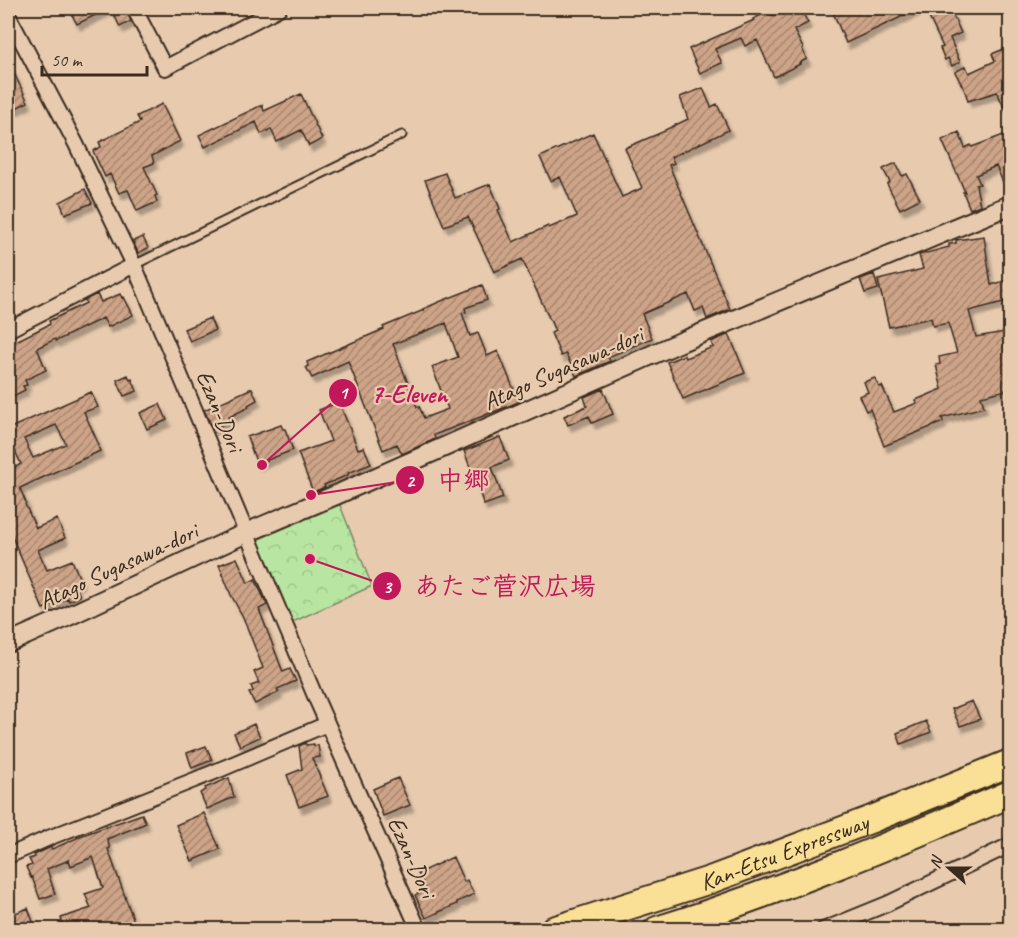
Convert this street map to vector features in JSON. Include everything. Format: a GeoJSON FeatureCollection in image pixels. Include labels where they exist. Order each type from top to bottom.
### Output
{"type":"FeatureCollection","features":[{"type":"Feature","properties":{"kind":"highway","name":"Kan-Etsu Expressway"},"geometry":{"type":"LineString","coordinates":[[553,930],[711,880],[1011,763]]}},
{"type":"Feature","properties":{"kind":"highway","name":"Kan-Etsu Expressway"},"geometry":{"type":"LineString","coordinates":[[657,930],[722,909],[886,847],[1011,794]]}},
{"type":"Feature","properties":{"kind":"street"},"geometry":{"type":"LineString","coordinates":[[134,8],[165,68],[279,8]]}},
{"type":"Feature","properties":{"kind":"street","name":"Ezan-Dori"},"geometry":{"type":"LineString","coordinates":[[8,15],[76,144],[134,265],[327,724],[419,930]]}},
{"type":"Feature","properties":{"kind":"street","name":"Atago Sugasawa-dori"},"geometry":{"type":"LineString","coordinates":[[8,643],[246,532],[336,495],[683,341],[1011,205]]}},
{"type":"Feature","properties":{"kind":"street"},"geometry":{"type":"LineString","coordinates":[[8,330],[134,265]]}},
{"type":"Feature","properties":{"kind":"street"},"geometry":{"type":"LineString","coordinates":[[8,856],[327,724]]}},
{"type":"Feature","properties":{"kind":"street"},"geometry":{"type":"LineString","coordinates":[[823,930],[886,904],[1011,844]]}},
{"type":"Feature","properties":{"kind":"lane"},"geometry":{"type":"LineString","coordinates":[[134,265],[402,135]]}},
{"type":"Feature","properties":{"kind":"green space"},"geometry":{"type":"Polygon","coordinates":[[[336,495],[372,586],[286,625],[246,533],[336,495]]]}},
{"type":"Feature","properties":{"kind":"building"},"geometry":{"type":"Polygon","coordinates":[[[81,8],[110,8],[77,24],[71,13],[81,8]]]}},
{"type":"Feature","properties":{"kind":"building"},"geometry":{"type":"Polygon","coordinates":[[[111,8],[125,8],[131,21],[120,27],[111,8]]]}},
{"type":"Feature","properties":{"kind":"building"},"geometry":{"type":"Polygon","coordinates":[[[788,8],[800,8],[808,23],[794,30],[807,59],[774,77],[757,40],[745,46],[741,38],[715,49],[722,63],[700,73],[689,49],[769,11],[772,16],[788,8]]]}},
{"type":"Feature","properties":{"kind":"building"},"geometry":{"type":"Polygon","coordinates":[[[831,8],[920,8],[846,43],[831,8]]]}},
{"type":"Feature","properties":{"kind":"building"},"geometry":{"type":"Polygon","coordinates":[[[938,8],[946,8],[950,14],[952,13],[961,33],[950,38],[960,62],[952,66],[948,58],[945,60],[940,48],[943,47],[927,13],[938,8]]]}},
{"type":"Feature","properties":{"kind":"building"},"geometry":{"type":"Polygon","coordinates":[[[1011,46],[1011,122],[997,92],[968,101],[955,72],[966,66],[969,73],[995,61],[992,54],[1011,46]]]}},
{"type":"Feature","properties":{"kind":"building"},"geometry":{"type":"Polygon","coordinates":[[[8,61],[28,102],[8,112],[8,61]]]}},
{"type":"Feature","properties":{"kind":"building"},"geometry":{"type":"Polygon","coordinates":[[[703,88],[711,107],[717,104],[729,130],[671,157],[674,163],[669,165],[730,309],[707,319],[703,308],[695,311],[688,294],[642,314],[652,338],[608,357],[610,361],[576,376],[566,354],[561,356],[551,333],[555,331],[522,259],[494,272],[468,217],[444,226],[425,180],[445,173],[455,198],[490,184],[500,209],[498,210],[513,242],[577,216],[560,177],[551,181],[540,157],[593,133],[622,197],[642,188],[625,148],[688,119],[680,97],[703,88]]]}},
{"type":"Feature","properties":{"kind":"building"},"geometry":{"type":"Polygon","coordinates":[[[301,94],[322,139],[309,146],[301,130],[277,142],[271,129],[261,134],[256,122],[205,147],[199,135],[262,105],[264,111],[301,94]]]}},
{"type":"Feature","properties":{"kind":"building"},"geometry":{"type":"Polygon","coordinates":[[[162,104],[180,141],[152,156],[154,163],[144,167],[157,195],[155,196],[157,202],[137,211],[128,190],[119,193],[110,174],[105,177],[93,151],[101,147],[99,142],[140,122],[137,116],[162,104]]]}},
{"type":"Feature","properties":{"kind":"building"},"geometry":{"type":"Polygon","coordinates":[[[959,132],[965,148],[1011,132],[1011,194],[1008,194],[996,166],[976,175],[980,184],[976,185],[980,205],[970,209],[942,140],[959,132]]]}},
{"type":"Feature","properties":{"kind":"building"},"geometry":{"type":"Polygon","coordinates":[[[896,163],[902,176],[907,174],[920,199],[900,209],[887,184],[890,182],[883,169],[896,163]]]}},
{"type":"Feature","properties":{"kind":"building"},"geometry":{"type":"Polygon","coordinates":[[[85,189],[92,203],[65,214],[60,202],[85,189]]]}},
{"type":"Feature","properties":{"kind":"building"},"geometry":{"type":"Polygon","coordinates":[[[984,236],[991,285],[1011,279],[1011,300],[969,311],[976,337],[1011,331],[1011,389],[981,396],[984,407],[942,418],[943,422],[884,446],[870,409],[866,411],[859,396],[868,392],[864,382],[875,378],[879,387],[882,386],[894,412],[917,403],[916,400],[942,389],[936,365],[940,364],[939,357],[957,353],[948,323],[933,326],[931,318],[889,327],[878,280],[923,269],[919,255],[949,247],[949,244],[956,243],[956,240],[984,236]]]}},
{"type":"Feature","properties":{"kind":"building"},"geometry":{"type":"Polygon","coordinates":[[[143,237],[148,248],[138,253],[133,241],[143,237]]]}},
{"type":"Feature","properties":{"kind":"building"},"geometry":{"type":"Polygon","coordinates":[[[874,274],[878,289],[865,293],[860,279],[874,274]]]}},
{"type":"Feature","properties":{"kind":"building"},"geometry":{"type":"Polygon","coordinates":[[[482,285],[487,300],[465,308],[466,312],[462,313],[470,336],[478,333],[487,356],[498,351],[519,402],[434,435],[435,439],[402,454],[397,444],[383,450],[348,361],[312,378],[306,367],[307,362],[384,329],[383,327],[482,285]],[[446,323],[393,344],[417,407],[419,406],[424,418],[448,409],[432,367],[458,357],[446,323]]]}},
{"type":"Feature","properties":{"kind":"building"},"geometry":{"type":"Polygon","coordinates":[[[97,294],[101,302],[120,294],[122,298],[124,297],[133,315],[108,327],[103,318],[37,348],[46,370],[25,380],[27,385],[23,386],[25,390],[11,397],[8,389],[8,345],[50,324],[49,321],[86,303],[85,300],[97,294]]]}},
{"type":"Feature","properties":{"kind":"building"},"geometry":{"type":"Polygon","coordinates":[[[210,318],[215,330],[190,341],[184,329],[210,318]]]}},
{"type":"Feature","properties":{"kind":"building"},"geometry":{"type":"Polygon","coordinates":[[[729,334],[745,373],[683,399],[667,362],[713,347],[711,342],[729,334]]]}},
{"type":"Feature","properties":{"kind":"building"},"geometry":{"type":"Polygon","coordinates":[[[128,375],[137,391],[124,396],[117,380],[128,375]]]}},
{"type":"Feature","properties":{"kind":"building"},"geometry":{"type":"Polygon","coordinates":[[[252,388],[257,400],[248,405],[249,407],[229,417],[227,422],[213,429],[204,410],[252,388]]]}},
{"type":"Feature","properties":{"kind":"building"},"geometry":{"type":"Polygon","coordinates":[[[603,389],[613,414],[592,423],[589,416],[568,425],[564,416],[587,406],[584,397],[603,389]]]}},
{"type":"Feature","properties":{"kind":"building"},"geometry":{"type":"Polygon","coordinates":[[[91,392],[98,407],[84,412],[100,451],[20,488],[36,528],[57,519],[65,538],[38,550],[47,570],[72,560],[81,582],[75,584],[80,596],[69,601],[68,598],[43,609],[10,532],[8,533],[8,471],[21,464],[8,435],[8,429],[91,392]],[[56,425],[24,439],[33,458],[66,444],[56,425]]]}},
{"type":"Feature","properties":{"kind":"building"},"geometry":{"type":"Polygon","coordinates":[[[339,402],[358,449],[364,447],[371,464],[348,473],[313,492],[298,453],[331,441],[319,410],[339,402]]]}},
{"type":"Feature","properties":{"kind":"building"},"geometry":{"type":"Polygon","coordinates":[[[160,404],[167,420],[147,429],[140,413],[160,404]]]}},
{"type":"Feature","properties":{"kind":"building"},"geometry":{"type":"Polygon","coordinates":[[[281,425],[285,429],[293,450],[257,464],[247,437],[281,425]]]}},
{"type":"Feature","properties":{"kind":"building"},"geometry":{"type":"Polygon","coordinates":[[[500,437],[509,460],[492,467],[503,498],[484,505],[464,451],[500,437]]]}},
{"type":"Feature","properties":{"kind":"building"},"geometry":{"type":"Polygon","coordinates":[[[237,558],[248,583],[255,579],[267,605],[259,609],[283,672],[290,669],[296,681],[277,689],[279,692],[255,704],[249,693],[253,691],[251,686],[259,683],[254,672],[263,668],[219,565],[237,558]]]}},
{"type":"Feature","properties":{"kind":"building"},"geometry":{"type":"Polygon","coordinates":[[[972,701],[980,719],[960,726],[952,709],[972,701]]]}},
{"type":"Feature","properties":{"kind":"building"},"geometry":{"type":"Polygon","coordinates":[[[926,721],[931,732],[901,744],[897,733],[926,721]]]}},
{"type":"Feature","properties":{"kind":"building"},"geometry":{"type":"Polygon","coordinates":[[[254,724],[260,737],[240,746],[234,733],[254,724]]]}},
{"type":"Feature","properties":{"kind":"building"},"geometry":{"type":"Polygon","coordinates":[[[305,743],[306,745],[318,745],[320,757],[312,758],[328,796],[299,807],[287,775],[302,769],[299,746],[305,743]]]}},
{"type":"Feature","properties":{"kind":"building"},"geometry":{"type":"Polygon","coordinates":[[[206,746],[212,760],[192,768],[187,753],[206,746]]]}},
{"type":"Feature","properties":{"kind":"building"},"geometry":{"type":"Polygon","coordinates":[[[229,778],[234,797],[207,809],[200,793],[206,790],[205,788],[229,778]]]}},
{"type":"Feature","properties":{"kind":"building"},"geometry":{"type":"Polygon","coordinates":[[[398,778],[410,805],[383,816],[373,789],[398,778]]]}},
{"type":"Feature","properties":{"kind":"building"},"geometry":{"type":"Polygon","coordinates":[[[204,813],[220,849],[192,861],[176,825],[204,813]]]}},
{"type":"Feature","properties":{"kind":"building"},"geometry":{"type":"Polygon","coordinates":[[[142,814],[146,823],[107,839],[110,848],[108,849],[137,930],[64,930],[61,918],[91,908],[85,894],[103,888],[93,857],[71,866],[69,860],[47,869],[55,894],[40,899],[26,867],[32,865],[29,859],[51,847],[52,849],[77,837],[142,814]]]}},
{"type":"Feature","properties":{"kind":"building"},"geometry":{"type":"Polygon","coordinates":[[[453,857],[464,882],[467,880],[474,894],[426,918],[415,895],[426,890],[418,873],[453,857]]]}},
{"type":"Feature","properties":{"kind":"building"},"geometry":{"type":"Polygon","coordinates":[[[28,908],[36,930],[13,930],[8,916],[28,908]]]}},
{"type":"Feature","properties":{"kind":"place","name":"7-Eleven"},"geometry":{"type":"Point","coordinates":[262,465]}},
{"type":"Feature","properties":{"kind":"place","name":"中郷"},"geometry":{"type":"Point","coordinates":[311,495]}},
{"type":"Feature","properties":{"kind":"place","name":"あたご菅沢広場"},"geometry":{"type":"Point","coordinates":[310,559]}}]}
